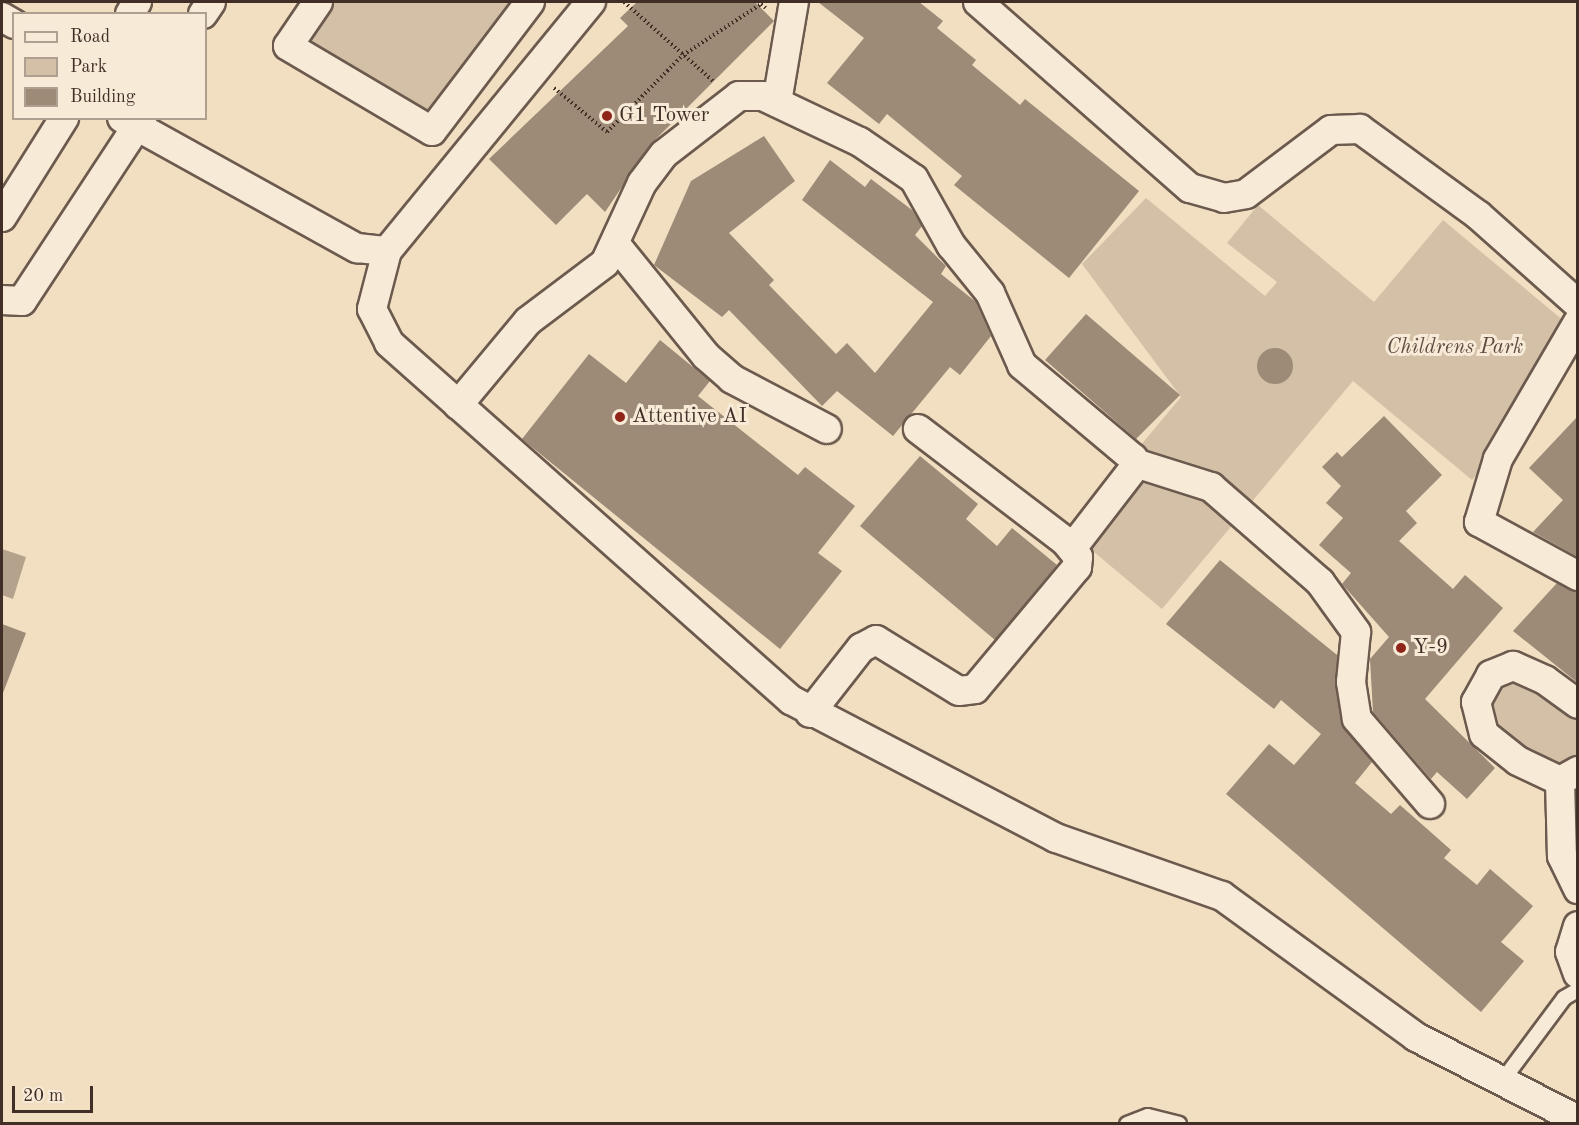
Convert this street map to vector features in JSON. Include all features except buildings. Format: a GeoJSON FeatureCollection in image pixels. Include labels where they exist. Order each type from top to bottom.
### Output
{"type":"FeatureCollection","features":[{"type":"Feature","properties":{"kind":"street"},"geometry":{"type":"LineString","coordinates":[[318,2],[288,46],[432,131],[530,2]]}},
{"type":"Feature","properties":{"kind":"street"},"geometry":{"type":"LineString","coordinates":[[591,2],[387,251],[375,281],[372,309],[378,326],[459,405],[738,656],[810,713],[1056,838],[1222,896],[1379,1013],[1500,1084],[1578,1120]]}},
{"type":"Feature","properties":{"kind":"street"},"geometry":{"type":"LineString","coordinates":[[978,2],[1190,188],[1224,198],[1246,194],[1325,133],[1343,126],[1360,129],[1478,215],[1578,304]]}},
{"type":"Feature","properties":{"kind":"street"},"geometry":{"type":"LineString","coordinates":[[777,102],[792,15]]}},
{"type":"Feature","properties":{"kind":"street"},"geometry":{"type":"LineString","coordinates":[[459,405],[528,321],[588,278],[617,246],[650,170],[684,134],[734,100],[750,94],[777,102],[860,142],[914,179],[951,245],[990,293],[1022,365],[1135,463],[1211,487],[1320,582],[1356,632],[1351,682],[1357,719],[1430,804]]}},
{"type":"Feature","properties":{"kind":"street"},"geometry":{"type":"LineString","coordinates":[[2,217],[63,120]]}},
{"type":"Feature","properties":{"kind":"street"},"geometry":{"type":"LineString","coordinates":[[2,300],[22,301],[134,121],[357,248],[387,251]]}},
{"type":"Feature","properties":{"kind":"street"},"geometry":{"type":"LineString","coordinates":[[617,246],[706,356],[732,379],[828,429]]}},
{"type":"Feature","properties":{"kind":"street"},"geometry":{"type":"LineString","coordinates":[[1578,322],[1498,459],[1479,522],[1578,576]]}},
{"type":"Feature","properties":{"kind":"street"},"geometry":{"type":"LineString","coordinates":[[810,713],[861,648],[876,640],[959,691],[975,689],[1072,573],[1078,557],[1073,547],[918,429]]}},
{"type":"Feature","properties":{"kind":"street"},"geometry":{"type":"LineString","coordinates":[[1073,547],[1135,463]]}},
{"type":"Feature","properties":{"kind":"street"},"geometry":{"type":"LineString","coordinates":[[1578,704],[1545,680],[1513,666],[1491,675],[1476,702],[1484,734],[1518,762],[1569,776],[1562,856],[1578,889]]}},
{"type":"Feature","properties":{"kind":"street"},"geometry":{"type":"LineString","coordinates":[[1578,926],[1570,952],[1578,974]]}},
{"type":"Feature","properties":{"kind":"lane"},"geometry":{"type":"LineString","coordinates":[[1500,1084],[1564,998],[1578,990]]}},
{"type":"Feature","properties":{"kind":"lane"},"geometry":{"type":"LineString","coordinates":[[1127,1124],[1148,1116],[1179,1124]]}},
{"type":"Feature","properties":{"kind":"path"},"geometry":{"type":"LineString","coordinates":[[624,2],[734,100]]}},
{"type":"Feature","properties":{"kind":"path"},"geometry":{"type":"LineString","coordinates":[[545,80],[607,132],[683,55],[761,3],[792,15]]}},
{"type":"Feature","properties":{"kind":"green space"},"geometry":{"type":"Polygon","coordinates":[[[299,2],[544,2],[438,137],[275,37],[299,2]]]}},
{"type":"Feature","properties":{"kind":"green space","name":"Childrens Park"},"geometry":{"type":"Polygon","coordinates":[[[1146,198],[1265,296],[1277,282],[1227,243],[1258,205],[1374,302],[1443,220],[1577,332],[1577,354],[1472,480],[1353,381],[1162,609],[1069,531],[1181,397],[1082,264],[1146,198]]]}},
{"type":"Feature","properties":{"kind":"green space"},"geometry":{"type":"Polygon","coordinates":[[[1506,678],[1548,687],[1577,716],[1577,756],[1558,774],[1492,731],[1488,689],[1506,678]]]}},
{"type":"Feature","properties":{"kind":"shaded area"},"geometry":{"type":"Polygon","coordinates":[[[2,549],[26,557],[13,599],[2,595],[2,549]]]}},
{"type":"Feature","properties":{"kind":"place","name":"G1 Tower"},"geometry":{"type":"Point","coordinates":[607,116]}},
{"type":"Feature","properties":{"kind":"place","name":"Attentive AI"},"geometry":{"type":"Point","coordinates":[620,417]}},
{"type":"Feature","properties":{"kind":"place","name":"Y-9"},"geometry":{"type":"Point","coordinates":[1401,648]}}]}
